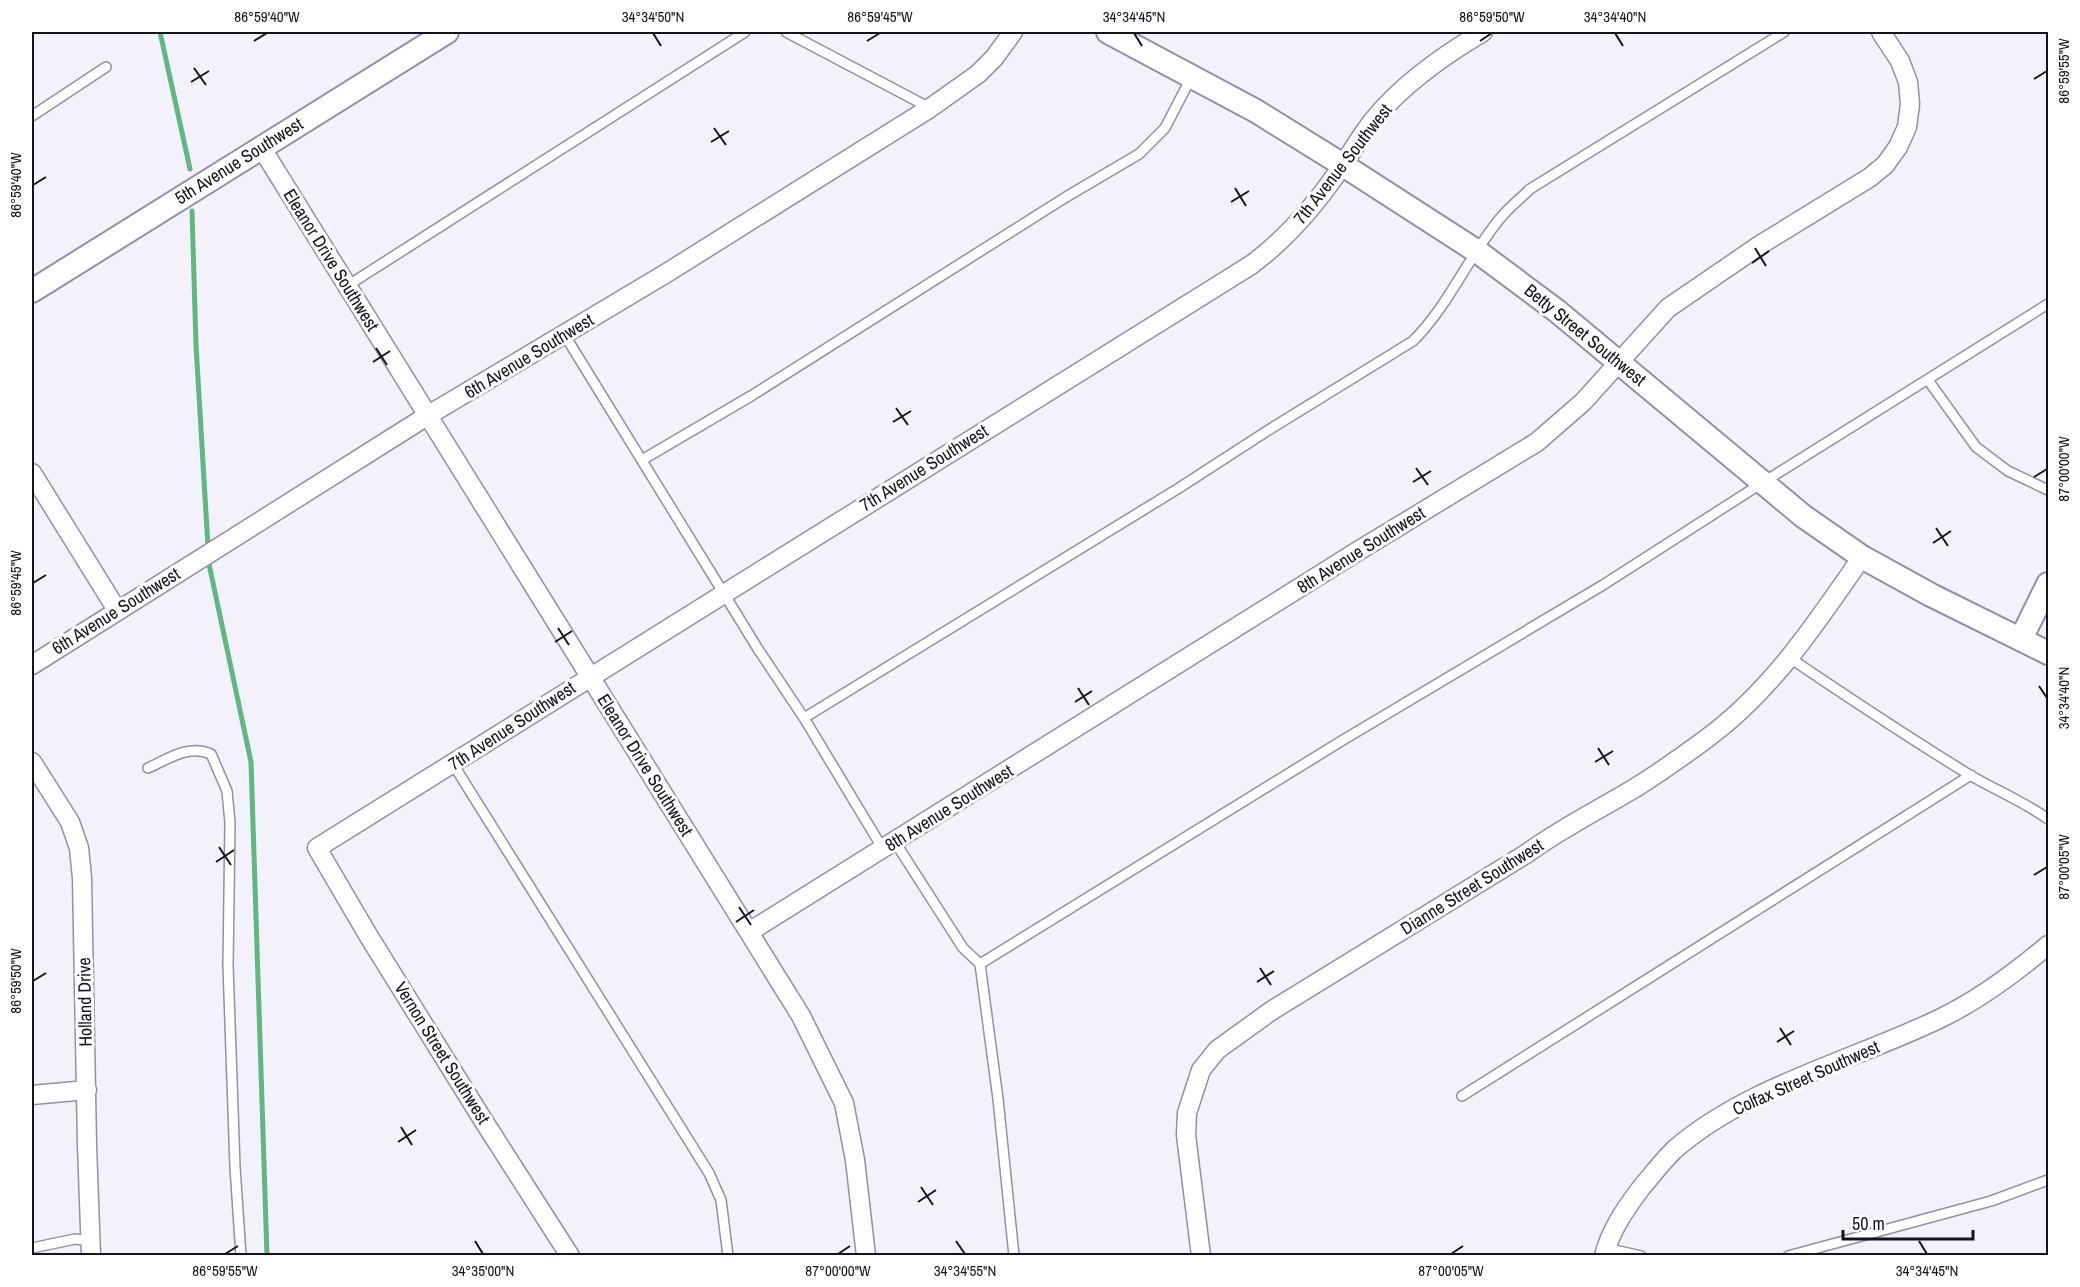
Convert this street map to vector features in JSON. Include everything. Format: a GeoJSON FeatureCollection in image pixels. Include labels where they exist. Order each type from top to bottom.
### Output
{"type":"FeatureCollection","features":[{"type":"Feature","properties":{"kind":"street","name":"5th Avenue Southwest"},"geometry":{"type":"LineString","coordinates":[[32,291],[447,32]]}},
{"type":"Feature","properties":{"kind":"street","name":"6th Avenue Southwest"},"geometry":{"type":"LineString","coordinates":[[32,665],[427,416],[665,274],[930,108],[978,74],[994,58],[1013,32]]}},
{"type":"Feature","properties":{"kind":"street","name":"Betty Street Southwest"},"geometry":{"type":"LineString","coordinates":[[1108,32],[1256,111],[1478,252],[1549,304],[1803,516],[1862,557],[1931,595],[2049,653]]}},
{"type":"Feature","properties":{"kind":"street","name":"7th Avenue Southwest"},"geometry":{"type":"LineString","coordinates":[[317,848],[1251,265],[1287,235],[1318,199],[1375,118],[1417,77],[1454,49],[1483,32]]}},
{"type":"Feature","properties":{"kind":"street","name":"8th Avenue Southwest"},"geometry":{"type":"LineString","coordinates":[[749,932],[1358,551],[1537,442],[1569,416],[1668,308],[1760,245],[1869,178],[1885,165],[1898,147],[1906,127],[1910,104],[1908,82],[1900,62],[1881,32]]}},
{"type":"Feature","properties":{"kind":"street","name":"Eleanor Drive Southwest"},"geometry":{"type":"LineString","coordinates":[[261,147],[801,1016],[844,1103],[855,1160],[866,1256]]}},
{"type":"Feature","properties":{"kind":"street"},"geometry":{"type":"LineString","coordinates":[[32,475],[117,610]]}},
{"type":"Feature","properties":{"kind":"street","name":"Dianne Street Southwest"},"geometry":{"type":"LineString","coordinates":[[1201,1256],[1186,1135],[1186,1113],[1201,1070],[1217,1050],[1271,1011],[1543,842],[1635,788],[1707,739],[1771,681],[1862,557]]}},
{"type":"Feature","properties":{"kind":"street"},"geometry":{"type":"LineString","coordinates":[[2021,639],[2049,584]]}},
{"type":"Feature","properties":{"kind":"street","name":"Holland Drive"},"geometry":{"type":"LineString","coordinates":[[32,762],[70,822],[79,848],[82,878],[91,1248]]}},
{"type":"Feature","properties":{"kind":"street","name":"Vernon Street Southwest"},"geometry":{"type":"LineString","coordinates":[[317,848],[422,1023],[570,1256]]}},
{"type":"Feature","properties":{"kind":"street","name":"Colfax Street Southwest"},"geometry":{"type":"LineString","coordinates":[[1605,1252],[1610,1236],[1632,1200],[1659,1166],[1674,1151],[1708,1125],[1745,1104],[1822,1067],[1941,1018],[1979,997],[2049,945]]}},
{"type":"Feature","properties":{"kind":"street"},"geometry":{"type":"LineString","coordinates":[[32,1095],[87,1090]]}},
{"type":"Feature","properties":{"kind":"lane"},"geometry":{"type":"LineString","coordinates":[[347,286],[745,32]]}},
{"type":"Feature","properties":{"kind":"lane"},"geometry":{"type":"LineString","coordinates":[[786,32],[930,108]]}},
{"type":"Feature","properties":{"kind":"lane"},"geometry":{"type":"LineString","coordinates":[[804,718],[1179,488],[1413,341],[1428,326],[1449,297],[1503,215],[1530,189],[1784,32]]}},
{"type":"Feature","properties":{"kind":"lane"},"geometry":{"type":"LineString","coordinates":[[32,116],[106,67]]}},
{"type":"Feature","properties":{"kind":"lane"},"geometry":{"type":"LineString","coordinates":[[642,460],[751,396],[1066,197],[1139,154],[1165,128],[1192,76]]}},
{"type":"Feature","properties":{"kind":"lane"},"geometry":{"type":"LineString","coordinates":[[980,964],[1343,740],[1603,585],[2049,304]]}},
{"type":"Feature","properties":{"kind":"lane"},"geometry":{"type":"LineString","coordinates":[[564,334],[758,649],[889,846],[963,948],[980,964],[998,1099],[1014,1256]]}},
{"type":"Feature","properties":{"kind":"lane"},"geometry":{"type":"LineString","coordinates":[[1928,380],[1976,447],[2008,471],[2049,490]]}},
{"type":"Feature","properties":{"kind":"lane"},"geometry":{"type":"LineString","coordinates":[[1790,658],[1870,712],[1971,775],[2049,819]]}},
{"type":"Feature","properties":{"kind":"lane"},"geometry":{"type":"LineString","coordinates":[[148,768],[184,751],[201,750],[211,754],[227,791],[230,823],[228,965],[235,1167],[241,1256]]}},
{"type":"Feature","properties":{"kind":"lane"},"geometry":{"type":"LineString","coordinates":[[453,764],[710,1173],[721,1200],[729,1256]]}},
{"type":"Feature","properties":{"kind":"lane"},"geometry":{"type":"LineString","coordinates":[[1462,1096],[1971,775]]}},
{"type":"Feature","properties":{"kind":"lane"},"geometry":{"type":"LineString","coordinates":[[1788,1256],[1991,1201],[2049,1180]]}},
{"type":"Feature","properties":{"kind":"lane"},"geometry":{"type":"LineString","coordinates":[[32,1248],[75,1239],[91,1248]]}},
{"type":"Feature","properties":{"kind":"lane"},"geometry":{"type":"LineString","coordinates":[[1605,1252],[1641,1256]]}},
{"type":"Feature","properties":{"kind":"waterway"},"geometry":{"type":"LineString","coordinates":[[160,32],[190,169]]}},
{"type":"Feature","properties":{"kind":"waterway"},"geometry":{"type":"LineString","coordinates":[[192,211],[196,345],[209,564],[251,762],[267,1256]]}}]}
